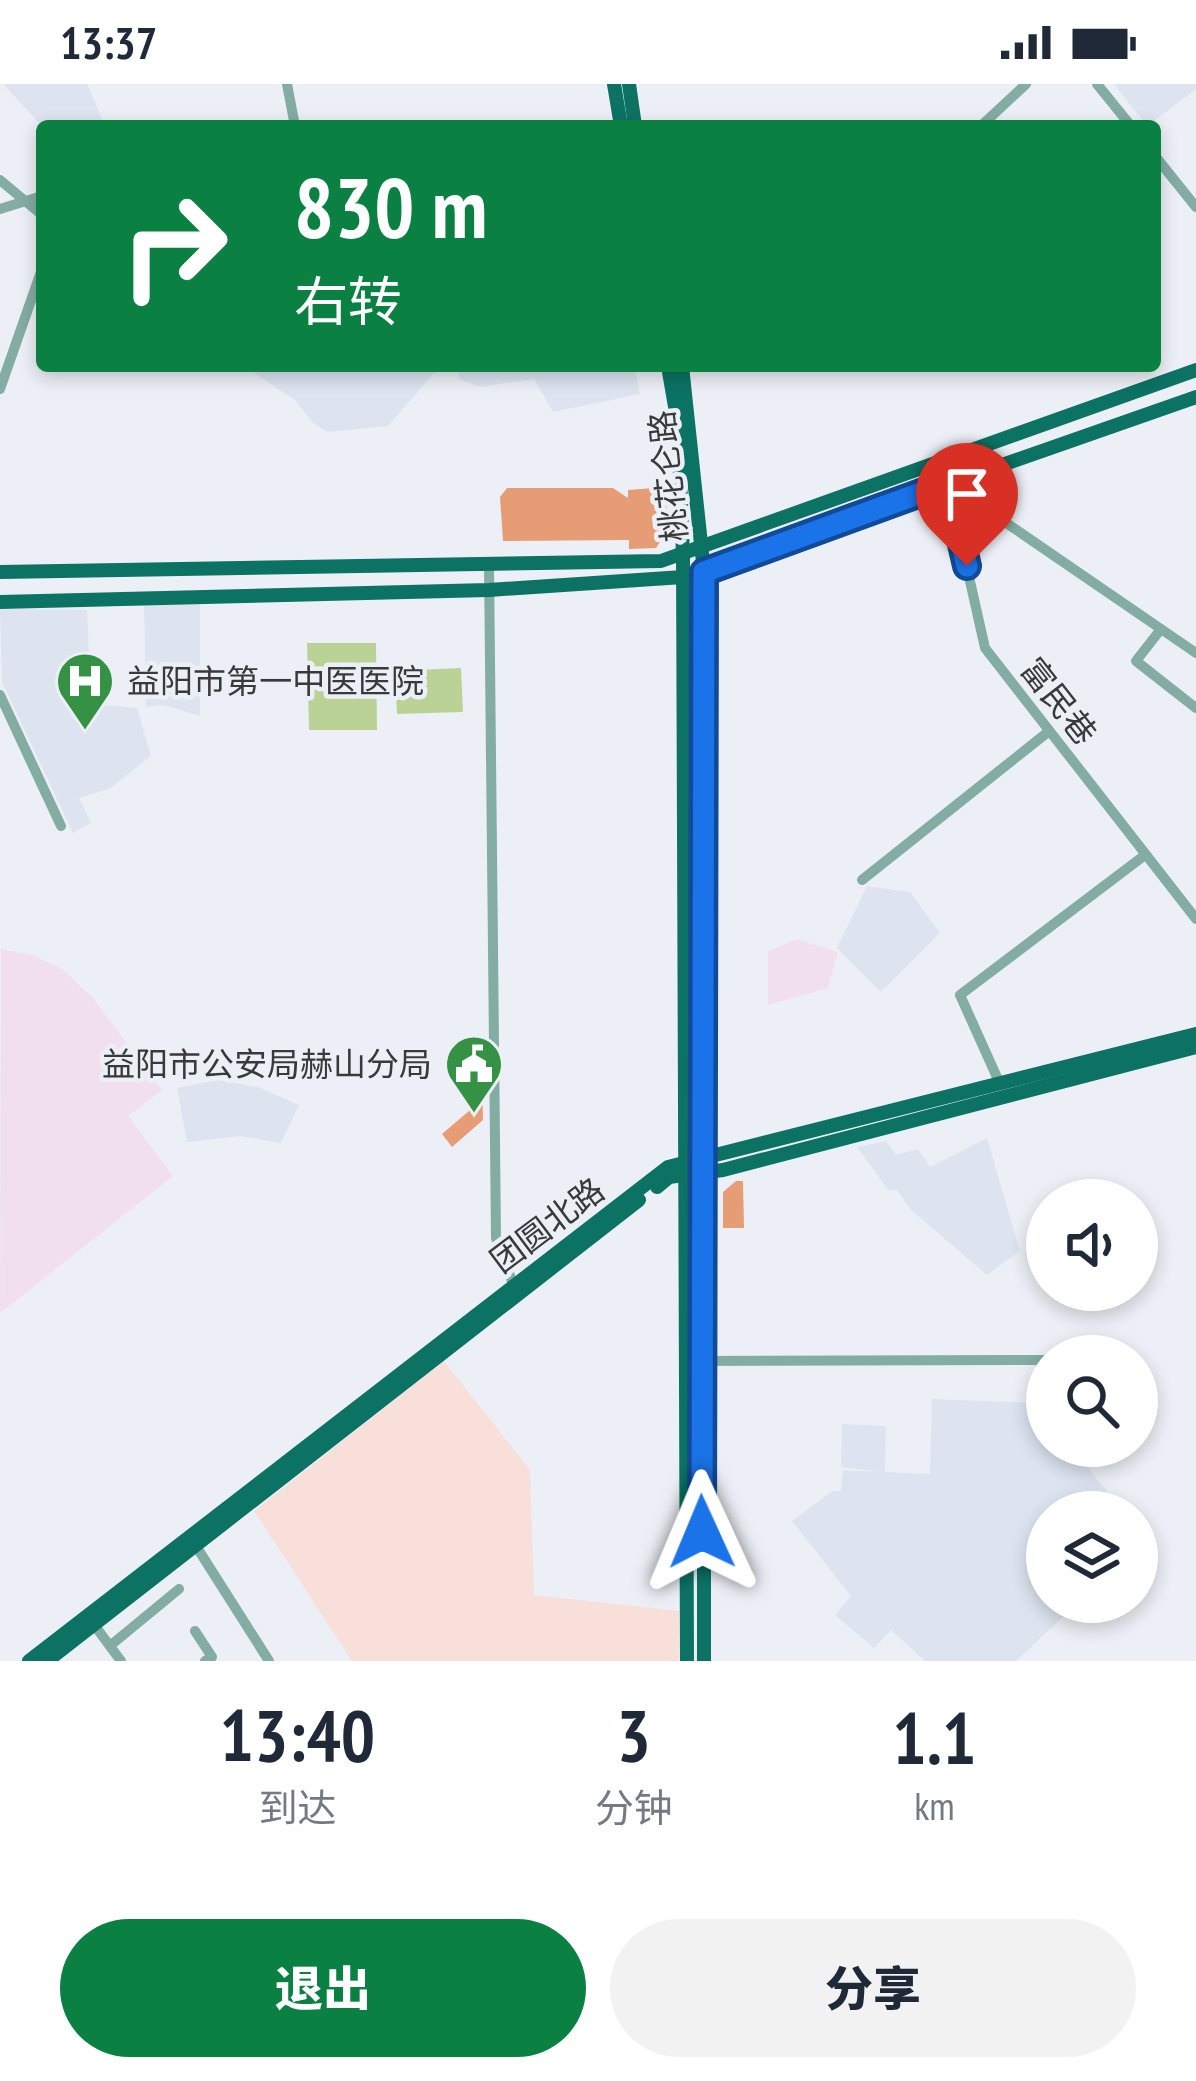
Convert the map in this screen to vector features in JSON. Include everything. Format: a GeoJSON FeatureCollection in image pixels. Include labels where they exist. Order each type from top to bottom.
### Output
{"type":"FeatureCollection","features":[{"type":"Feature","properties":{"kind":"main road"},"geometry":{"type":"LineString","coordinates":[[614,84],[620,120]]}},
{"type":"Feature","properties":{"kind":"main road"},"geometry":{"type":"LineString","coordinates":[[629,84],[634,120]]}},
{"type":"Feature","properties":{"kind":"main road"},"geometry":{"type":"LineString","coordinates":[[0,572],[661,561],[1196,370]]}},
{"type":"Feature","properties":{"kind":"main road","name":"桃花仑路"},"geometry":{"type":"LineString","coordinates":[[669,372],[678,424],[683,555],[695,1167]]}},
{"type":"Feature","properties":{"kind":"main road","name":"桃花仑路"},"geometry":{"type":"LineString","coordinates":[[683,372],[704,572],[687,1661]]}},
{"type":"Feature","properties":{"kind":"main road"},"geometry":{"type":"LineString","coordinates":[[0,602],[489,590],[682,577],[1196,397]]}},
{"type":"Feature","properties":{"kind":"main road","name":"团圆北路"},"geometry":{"type":"LineString","coordinates":[[29,1661],[669,1177],[1196,1034]]}},
{"type":"Feature","properties":{"kind":"main road","name":"团圆北路"},"geometry":{"type":"LineString","coordinates":[[695,1167],[1196,1047]]}},
{"type":"Feature","properties":{"kind":"main road","name":"团圆北路"},"geometry":{"type":"LineString","coordinates":[[47,1661],[515,1290]]}},
{"type":"Feature","properties":{"kind":"main road","name":"桃花仑路"},"geometry":{"type":"LineString","coordinates":[[693,1361],[704,1661]]}},
{"type":"Feature","properties":{"kind":"street"},"geometry":{"type":"LineString","coordinates":[[287,84],[294,120]]}},
{"type":"Feature","properties":{"kind":"street"},"geometry":{"type":"LineString","coordinates":[[988,120],[1027,84]]}},
{"type":"Feature","properties":{"kind":"street"},"geometry":{"type":"LineString","coordinates":[[1097,84],[1126,120]]}},
{"type":"Feature","properties":{"kind":"street"},"geometry":{"type":"LineString","coordinates":[[1161,163],[1196,207]]}},
{"type":"Feature","properties":{"kind":"street"},"geometry":{"type":"LineString","coordinates":[[0,180],[35,197]]}},
{"type":"Feature","properties":{"kind":"street"},"geometry":{"type":"LineString","coordinates":[[0,209],[35,197]]}},
{"type":"Feature","properties":{"kind":"street"},"geometry":{"type":"LineString","coordinates":[[0,389],[36,286]]}},
{"type":"Feature","properties":{"kind":"street"},"geometry":{"type":"LineString","coordinates":[[948,483],[1196,653]]}},
{"type":"Feature","properties":{"kind":"street","name":"富民巷"},"geometry":{"type":"LineString","coordinates":[[948,483],[985,648],[1196,920]]}},
{"type":"Feature","properties":{"kind":"street"},"geometry":{"type":"LineString","coordinates":[[489,564],[496,1238],[515,1290]]}},
{"type":"Feature","properties":{"kind":"street"},"geometry":{"type":"LineString","coordinates":[[1161,629],[1136,661],[1196,708]]}},
{"type":"Feature","properties":{"kind":"street"},"geometry":{"type":"LineString","coordinates":[[0,695],[61,826]]}},
{"type":"Feature","properties":{"kind":"street"},"geometry":{"type":"LineString","coordinates":[[862,880],[1048,731]]}},
{"type":"Feature","properties":{"kind":"street"},"geometry":{"type":"LineString","coordinates":[[1000,1084],[960,994],[1145,855]]}},
{"type":"Feature","properties":{"kind":"street"},"geometry":{"type":"LineString","coordinates":[[693,1361],[1026,1360]]}},
{"type":"Feature","properties":{"kind":"street"},"geometry":{"type":"LineString","coordinates":[[196,1546],[269,1661]]}},
{"type":"Feature","properties":{"kind":"street"},"geometry":{"type":"LineString","coordinates":[[110,1645],[179,1588]]}},
{"type":"Feature","properties":{"kind":"street"},"geometry":{"type":"LineString","coordinates":[[95,1625],[122,1661]]}},
{"type":"Feature","properties":{"kind":"street"},"geometry":{"type":"LineString","coordinates":[[195,1631],[212,1657],[205,1661]]}},
{"type":"Feature","properties":{"kind":"shaded area"},"geometry":{"type":"Polygon","coordinates":[[[3,84],[87,84],[102,120],[36,120],[3,84]]]}},
{"type":"Feature","properties":{"kind":"shaded area"},"geometry":{"type":"Polygon","coordinates":[[[1114,84],[1196,84],[1196,89],[1155,120],[1142,120],[1114,84]]]}},
{"type":"Feature","properties":{"kind":"shaded area"},"geometry":{"type":"Polygon","coordinates":[[[253,372],[438,372],[388,426],[328,432],[313,423],[295,400],[253,372]]]}},
{"type":"Feature","properties":{"kind":"shaded area"},"geometry":{"type":"Polygon","coordinates":[[[458,372],[635,372],[640,394],[553,412],[534,379],[480,387],[460,380],[458,372]]]}},
{"type":"Feature","properties":{"kind":"shaded area"},"geometry":{"type":"Polygon","coordinates":[[[200,602],[200,716],[164,705],[146,707],[144,604],[200,602]]]}},
{"type":"Feature","properties":{"kind":"shaded area","name":"益阳市第一中医医院"},"geometry":{"type":"Polygon","coordinates":[[[0,609],[87,610],[91,704],[137,708],[151,756],[109,789],[79,798],[91,823],[73,833],[2,682],[0,609]]]}},
{"type":"Feature","properties":{"kind":"shaded area"},"geometry":{"type":"Polygon","coordinates":[[[867,886],[910,892],[940,933],[881,992],[837,948],[867,886]]]}},
{"type":"Feature","properties":{"kind":"shaded area"},"geometry":{"type":"Polygon","coordinates":[[[796,939],[838,952],[828,988],[768,1005],[768,952],[796,939]]]}},
{"type":"Feature","properties":{"kind":"shaded area"},"geometry":{"type":"Polygon","coordinates":[[[1,949],[35,956],[62,969],[92,997],[162,1090],[128,1116],[173,1176],[0,1313],[1,949]]]}},
{"type":"Feature","properties":{"kind":"shaded area"},"geometry":{"type":"Polygon","coordinates":[[[218,1080],[258,1087],[299,1105],[281,1143],[240,1136],[187,1142],[177,1088],[218,1080]]]}},
{"type":"Feature","properties":{"kind":"shaded area"},"geometry":{"type":"Polygon","coordinates":[[[987,1138],[1020,1251],[987,1275],[910,1209],[897,1190],[888,1190],[857,1147],[886,1141],[896,1155],[918,1149],[930,1167],[987,1138]]]}},
{"type":"Feature","properties":{"kind":"shaded area"},"geometry":{"type":"Polygon","coordinates":[[[444,1361],[530,1470],[534,1595],[679,1611],[679,1661],[352,1661],[254,1511],[444,1361]]]}},
{"type":"Feature","properties":{"kind":"shaded area"},"geometry":{"type":"Polygon","coordinates":[[[932,1399],[1026,1403],[1026,1467],[1088,1467],[1106,1491],[1026,1491],[1026,1623],[1057,1623],[1016,1661],[925,1661],[891,1630],[874,1648],[835,1615],[851,1596],[792,1521],[833,1491],[841,1491],[843,1470],[881,1472],[841,1467],[842,1424],[886,1426],[885,1472],[930,1474],[932,1399]]]}},
{"type":"Feature","properties":{"kind":"green space"},"geometry":{"type":"Polygon","coordinates":[[[307,643],[376,643],[377,730],[309,730],[307,643]]]}},
{"type":"Feature","properties":{"kind":"green space"},"geometry":{"type":"Polygon","coordinates":[[[461,668],[463,712],[397,714],[395,671],[461,668]]]}},
{"type":"Feature","properties":{"kind":"building"},"geometry":{"type":"Polygon","coordinates":[[[666,487],[667,532],[656,548],[629,549],[629,540],[503,541],[500,497],[507,488],[613,488],[628,498],[628,490],[666,487]]]}},
{"type":"Feature","properties":{"kind":"building","name":"益阳市公安局赫山分局"},"geometry":{"type":"Polygon","coordinates":[[[482,1078],[483,1120],[452,1147],[442,1134],[469,1111],[468,1080],[482,1078]]]}},
{"type":"Feature","properties":{"kind":"building"},"geometry":{"type":"Polygon","coordinates":[[[743,1181],[744,1228],[723,1228],[723,1192],[743,1181]]]}},
{"type":"Feature","properties":{"kind":"place","name":"益阳市第一中医医院"},"geometry":{"type":"Point","coordinates":[85,732]}},
{"type":"Feature","properties":{"kind":"place","name":"益阳市公安局赫山分局"},"geometry":{"type":"Point","coordinates":[474,1115]}},
{"type":"Feature","properties":{"kind":"route"},"geometry":{"type":"LineString","coordinates":[[702,1532],[704,572],[948,483],[967,566]]}}]}
